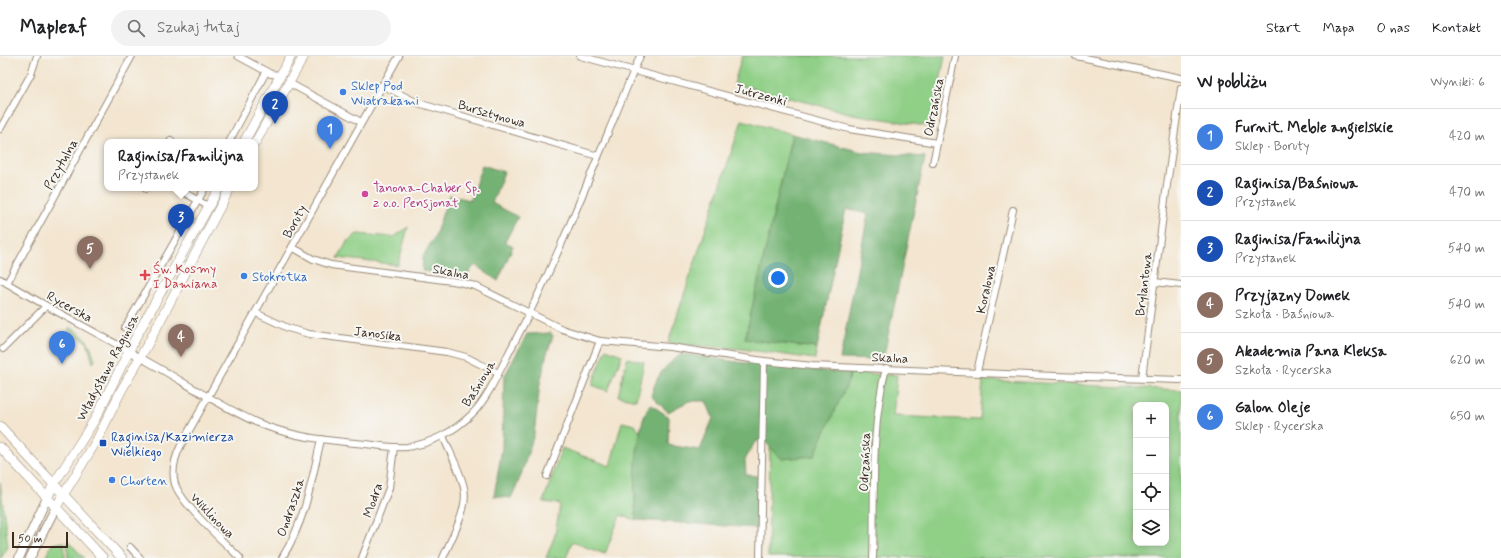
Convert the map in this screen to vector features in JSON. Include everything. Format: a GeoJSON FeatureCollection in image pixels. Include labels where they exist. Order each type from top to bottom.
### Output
{"type":"FeatureCollection","features":[{"type":"Feature","properties":{"kind":"main road"},"geometry":{"type":"LineString","coordinates":[[246,139],[291,56]]}},
{"type":"Feature","properties":{"kind":"main road"},"geometry":{"type":"LineString","coordinates":[[257,139],[304,56]]}},
{"type":"Feature","properties":{"kind":"main road","name":"Władysława Raginisa"},"geometry":{"type":"LineString","coordinates":[[47,498],[54,484],[95,419],[159,295],[217,191]]}},
{"type":"Feature","properties":{"kind":"main road","name":"Władysława Raginisa"},"geometry":{"type":"LineString","coordinates":[[56,507],[97,440],[121,391],[228,191]]}},
{"type":"Feature","properties":{"kind":"main road"},"geometry":{"type":"LineString","coordinates":[[159,295],[160,299],[164,303],[170,302]]}},
{"type":"Feature","properties":{"kind":"main road"},"geometry":{"type":"LineString","coordinates":[[0,426],[122,558]]}},
{"type":"Feature","properties":{"kind":"main road"},"geometry":{"type":"LineString","coordinates":[[0,447],[103,558]]}},
{"type":"Feature","properties":{"kind":"main road"},"geometry":{"type":"LineString","coordinates":[[113,558],[122,558]]}},
{"type":"Feature","properties":{"kind":"street"},"geometry":{"type":"LineString","coordinates":[[0,129],[31,74],[37,56]]}},
{"type":"Feature","properties":{"kind":"street","name":"Przytulna"},"geometry":{"type":"LineString","coordinates":[[7,283],[132,56]]}},
{"type":"Feature","properties":{"kind":"street"},"geometry":{"type":"LineString","coordinates":[[238,56],[266,72],[281,75]]}},
{"type":"Feature","properties":{"kind":"street","name":"Boruty"},"geometry":{"type":"LineString","coordinates":[[208,397],[399,56]]}},
{"type":"Feature","properties":{"kind":"street","name":"Jutrzenki"},"geometry":{"type":"LineString","coordinates":[[580,56],[848,129],[937,143]]}},
{"type":"Feature","properties":{"kind":"street","name":"Baśniowa"},"geometry":{"type":"LineString","coordinates":[[140,357],[208,397],[258,423],[289,433],[321,439],[394,447],[409,446],[442,436],[471,415],[480,405],[498,373],[529,313],[573,220],[640,56]]}},
{"type":"Feature","properties":{"kind":"street","name":"Odrzańska"},"geometry":{"type":"LineString","coordinates":[[933,163],[954,56]]}},
{"type":"Feature","properties":{"kind":"street"},"geometry":{"type":"LineString","coordinates":[[1076,56],[1181,78]]}},
{"type":"Feature","properties":{"kind":"street"},"geometry":{"type":"LineString","coordinates":[[231,139],[266,72]]}},
{"type":"Feature","properties":{"kind":"street"},"geometry":{"type":"LineString","coordinates":[[289,83],[362,122]]}},
{"type":"Feature","properties":{"kind":"street","name":"Bursztynowa"},"geometry":{"type":"LineString","coordinates":[[382,85],[418,103],[598,156]]}},
{"type":"Feature","properties":{"kind":"street","name":"Brylantowa"},"geometry":{"type":"LineString","coordinates":[[1142,378],[1181,88]]}},
{"type":"Feature","properties":{"kind":"street"},"geometry":{"type":"LineString","coordinates":[[181,191],[208,206]]}},
{"type":"Feature","properties":{"kind":"street"},"geometry":{"type":"LineString","coordinates":[[125,328],[203,191]]}},
{"type":"Feature","properties":{"kind":"street","name":"Koralowa"},"geometry":{"type":"LineString","coordinates":[[977,372],[1013,210]]}},
{"type":"Feature","properties":{"kind":"street","name":"Skalna"},"geometry":{"type":"LineString","coordinates":[[292,247],[313,259],[331,265],[459,282],[475,286],[562,329],[600,341],[670,347],[764,361],[813,366],[1181,380]]}},
{"type":"Feature","properties":{"kind":"street","name":"Rycerska"},"geometry":{"type":"LineString","coordinates":[[0,279],[140,357]]}},
{"type":"Feature","properties":{"kind":"street"},"geometry":{"type":"LineString","coordinates":[[1154,282],[1181,285]]}},
{"type":"Feature","properties":{"kind":"street"},"geometry":{"type":"LineString","coordinates":[[3,350],[46,306]]}},
{"type":"Feature","properties":{"kind":"street","name":"Janosika"},"geometry":{"type":"LineString","coordinates":[[256,313],[288,328],[310,334],[446,352],[466,357],[498,373]]}},
{"type":"Feature","properties":{"kind":"street"},"geometry":{"type":"LineString","coordinates":[[547,476],[600,341]]}},
{"type":"Feature","properties":{"kind":"street"},"geometry":{"type":"LineString","coordinates":[[760,558],[764,361]]}},
{"type":"Feature","properties":{"kind":"street","name":"Odrzańska"},"geometry":{"type":"LineString","coordinates":[[873,557],[873,473],[876,431],[886,368]]}},
{"type":"Feature","properties":{"kind":"street","name":"Wiklinowa"},"geometry":{"type":"LineString","coordinates":[[208,397],[175,457],[173,471],[175,484],[182,498],[240,558]]}},
{"type":"Feature","properties":{"kind":"street"},"geometry":{"type":"LineString","coordinates":[[442,436],[462,479],[465,498],[461,515],[443,558]]}},
{"type":"Feature","properties":{"kind":"street","name":"Ondraszka"},"geometry":{"type":"LineString","coordinates":[[282,558],[297,528],[309,495],[321,439]]}},
{"type":"Feature","properties":{"kind":"street","name":"Modra"},"geometry":{"type":"LineString","coordinates":[[362,558],[389,488],[394,447]]}},
{"type":"Feature","properties":{"kind":"street","name":"Władysława Raginisa"},"geometry":{"type":"LineString","coordinates":[[19,558],[47,498]]}},
{"type":"Feature","properties":{"kind":"street","name":"Władysława Raginisa"},"geometry":{"type":"LineString","coordinates":[[30,558],[56,507]]}},
{"type":"Feature","properties":{"kind":"street"},"geometry":{"type":"LineString","coordinates":[[130,547],[140,558]]}},
{"type":"Feature","properties":{"kind":"green space"},"geometry":{"type":"Polygon","coordinates":[[[742,56],[945,56],[931,127],[853,114],[734,84],[742,56]]]}},
{"type":"Feature","properties":{"kind":"green space"},"geometry":{"type":"Polygon","coordinates":[[[742,120],[792,134],[745,339],[817,348],[815,359],[742,349],[668,343],[742,120]]]}},
{"type":"Feature","properties":{"kind":"green space"},"geometry":{"type":"Polygon","coordinates":[[[792,134],[862,152],[925,157],[883,360],[840,359],[868,214],[846,209],[817,348],[745,339],[792,134]]]}},
{"type":"Feature","properties":{"kind":"green space"},"geometry":{"type":"Polygon","coordinates":[[[482,165],[504,172],[492,203],[518,217],[505,242],[513,246],[498,281],[475,265],[466,276],[422,271],[423,256],[435,236],[449,195],[470,200],[482,165]]]}},
{"type":"Feature","properties":{"kind":"green space"},"geometry":{"type":"Polygon","coordinates":[[[408,227],[398,265],[338,258],[347,242],[357,234],[394,237],[408,227]]]}},
{"type":"Feature","properties":{"kind":"green space"},"geometry":{"type":"Polygon","coordinates":[[[70,327],[87,340],[95,360],[93,363],[87,342],[68,330],[70,327]]]}},
{"type":"Feature","properties":{"kind":"green space"},"geometry":{"type":"Polygon","coordinates":[[[551,333],[553,336],[547,353],[540,384],[534,434],[520,478],[511,498],[494,496],[502,448],[504,377],[527,334],[551,333]]]}},
{"type":"Feature","properties":{"kind":"green space"},"geometry":{"type":"Polygon","coordinates":[[[606,349],[622,355],[608,391],[592,385],[606,349]]]}},
{"type":"Feature","properties":{"kind":"green space"},"geometry":{"type":"Polygon","coordinates":[[[681,354],[773,367],[850,373],[849,380],[814,456],[782,459],[763,440],[755,442],[745,460],[746,475],[758,476],[756,528],[636,520],[636,460],[641,428],[650,404],[669,417],[668,445],[700,450],[713,418],[706,401],[689,401],[668,412],[651,396],[659,376],[670,363],[681,354]]]}},
{"type":"Feature","properties":{"kind":"green space"},"geometry":{"type":"Polygon","coordinates":[[[627,358],[644,362],[636,400],[618,396],[627,358]]]}},
{"type":"Feature","properties":{"kind":"green space"},"geometry":{"type":"Polygon","coordinates":[[[850,373],[897,375],[893,416],[980,420],[983,380],[1181,390],[1181,558],[768,557],[770,447],[782,459],[849,380],[850,373]]]}},
{"type":"Feature","properties":{"kind":"green space"},"geometry":{"type":"Polygon","coordinates":[[[622,422],[635,425],[640,431],[634,491],[636,520],[620,515],[605,554],[572,542],[566,558],[546,558],[555,535],[560,504],[543,502],[562,448],[610,466],[622,422]]]}},
{"type":"Feature","properties":{"kind":"green space"},"geometry":{"type":"Polygon","coordinates":[[[0,482],[8,547],[1,558],[0,558],[0,482]]]}},
{"type":"Feature","properties":{"kind":"green space"},"geometry":{"type":"Polygon","coordinates":[[[64,542],[65,558],[45,558],[52,544],[64,542]]]}},
{"type":"Feature","properties":{"kind":"green space"},"geometry":{"type":"Polygon","coordinates":[[[67,542],[69,542],[84,558],[68,558],[67,542]]]}},
{"type":"Feature","properties":{"kind":"place","name":"Sklep Pod Wiatrakami"},"geometry":{"type":"Point","coordinates":[343,92]}},
{"type":"Feature","properties":{"kind":"place","name":"Raginisa/Baśniowa"},"geometry":{"type":"Point","coordinates":[275,124]}},
{"type":"Feature","properties":{"kind":"place","name":"Furnit. Meble angielskie"},"geometry":{"type":"Point","coordinates":[330,149]}},
{"type":"Feature","properties":{"kind":"place","name":"Tanona-Chaber Sp. z o.o. Pensjonat"},"geometry":{"type":"Point","coordinates":[365,194]}},
{"type":"Feature","properties":{"kind":"place","name":"Raginisa/Familijna"},"geometry":{"type":"Point","coordinates":[181,237]}},
{"type":"Feature","properties":{"kind":"place","name":"Akademia Pana Kleksa"},"geometry":{"type":"Point","coordinates":[90,269]}},
{"type":"Feature","properties":{"kind":"place","name":"Św. Kosmy I Damiana"},"geometry":{"type":"Point","coordinates":[145,275]}},
{"type":"Feature","properties":{"kind":"place","name":"Stokrotka"},"geometry":{"type":"Point","coordinates":[244,276]}},
{"type":"Feature","properties":{"kind":"place","name":"Przyjazny Domek"},"geometry":{"type":"Point","coordinates":[181,357]}},
{"type":"Feature","properties":{"kind":"place","name":"Galon Oleje"},"geometry":{"type":"Point","coordinates":[62,364]}},
{"type":"Feature","properties":{"kind":"place","name":"Raginisa/Kazimierza Wielkiego"},"geometry":{"type":"Point","coordinates":[103,443]}},
{"type":"Feature","properties":{"kind":"place","name":"Chorten"},"geometry":{"type":"Point","coordinates":[112,480]}}]}
